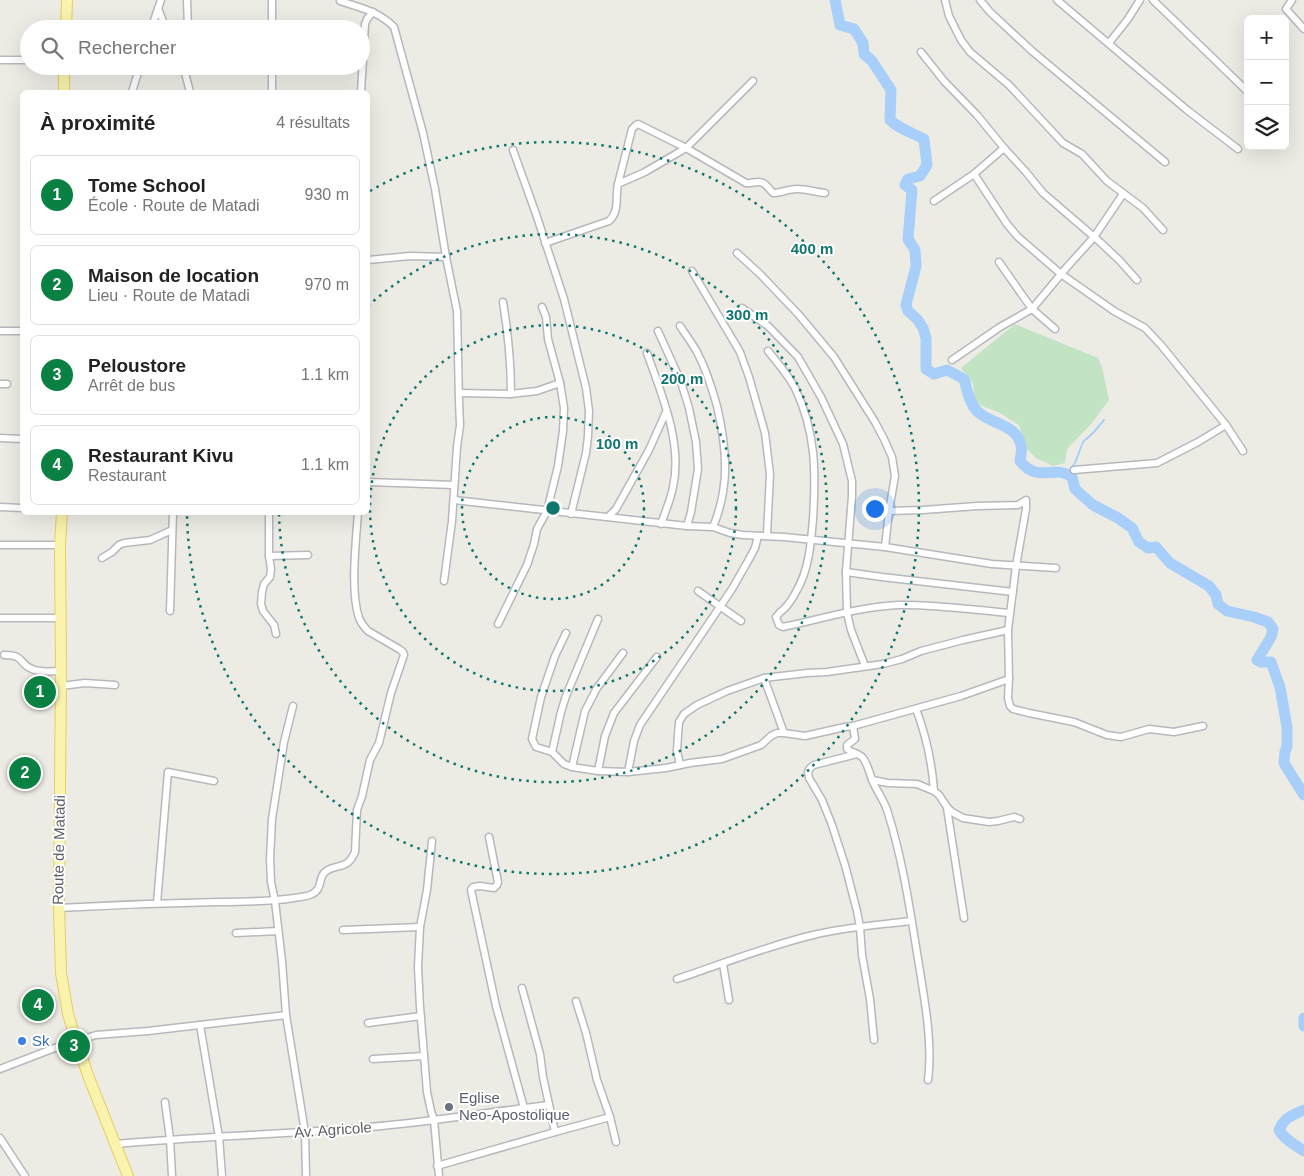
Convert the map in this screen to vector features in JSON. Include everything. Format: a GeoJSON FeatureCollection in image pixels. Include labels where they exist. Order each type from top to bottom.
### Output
{"type":"FeatureCollection","features":[{"type":"Feature","properties":{"kind":"main road"},"geometry":{"type":"LineString","coordinates":[[66,20],[67,0]]}},
{"type":"Feature","properties":{"kind":"main road"},"geometry":{"type":"LineString","coordinates":[[64,75],[64,90]]}},
{"type":"Feature","properties":{"kind":"main road","name":"Route de Matadi"},"geometry":{"type":"LineString","coordinates":[[62,515],[60,545],[61,686],[58,908],[61,973],[68,1014],[76,1040],[128,1176]]}},
{"type":"Feature","properties":{"kind":"street"},"geometry":{"type":"LineString","coordinates":[[154,20],[161,0]]}},
{"type":"Feature","properties":{"kind":"street"},"geometry":{"type":"LineString","coordinates":[[187,0],[188,20]]}},
{"type":"Feature","properties":{"kind":"street"},"geometry":{"type":"LineString","coordinates":[[272,0],[272,20]]}},
{"type":"Feature","properties":{"kind":"street"},"geometry":{"type":"LineString","coordinates":[[945,0],[952,22],[961,40],[970,52],[1009,85],[1063,143],[1082,154],[1107,181],[1143,208],[1163,230]]}},
{"type":"Feature","properties":{"kind":"street"},"geometry":{"type":"LineString","coordinates":[[980,0],[990,12],[1032,50],[1166,162]]}},
{"type":"Feature","properties":{"kind":"street"},"geometry":{"type":"LineString","coordinates":[[1057,0],[1188,110],[1238,149]]}},
{"type":"Feature","properties":{"kind":"street"},"geometry":{"type":"LineString","coordinates":[[1109,43],[1140,0]]}},
{"type":"Feature","properties":{"kind":"street"},"geometry":{"type":"LineString","coordinates":[[1153,0],[1244,88]]}},
{"type":"Feature","properties":{"kind":"street"},"geometry":{"type":"LineString","coordinates":[[1292,0],[1286,9],[1304,29]]}},
{"type":"Feature","properties":{"kind":"street"},"geometry":{"type":"LineString","coordinates":[[340,1],[373,12],[394,27],[423,133],[457,311],[460,425],[454,500],[444,580]]}},
{"type":"Feature","properties":{"kind":"street"},"geometry":{"type":"LineString","coordinates":[[158,8],[163,20]]}},
{"type":"Feature","properties":{"kind":"street"},"geometry":{"type":"LineString","coordinates":[[367,20],[373,12]]}},
{"type":"Feature","properties":{"kind":"street"},"geometry":{"type":"LineString","coordinates":[[922,52],[944,80],[977,115],[1043,193],[1120,261],[1137,280]]}},
{"type":"Feature","properties":{"kind":"street"},"geometry":{"type":"LineString","coordinates":[[0,60],[20,60]]}},
{"type":"Feature","properties":{"kind":"street"},"geometry":{"type":"LineString","coordinates":[[133,90],[137,75]]}},
{"type":"Feature","properties":{"kind":"street"},"geometry":{"type":"LineString","coordinates":[[185,75],[189,90]]}},
{"type":"Feature","properties":{"kind":"street"},"geometry":{"type":"LineString","coordinates":[[272,75],[272,90]]}},
{"type":"Feature","properties":{"kind":"street"},"geometry":{"type":"LineString","coordinates":[[361,90],[362,75]]}},
{"type":"Feature","properties":{"kind":"street"},"geometry":{"type":"LineString","coordinates":[[618,184],[645,172],[686,148],[753,80]]}},
{"type":"Feature","properties":{"kind":"street"},"geometry":{"type":"LineString","coordinates":[[545,243],[609,221],[614,215],[616,192],[632,129],[636,125],[686,148],[746,183],[760,182],[773,193],[797,189],[825,193]]}},
{"type":"Feature","properties":{"kind":"street"},"geometry":{"type":"LineString","coordinates":[[934,201],[974,174],[1004,148]]}},
{"type":"Feature","properties":{"kind":"street"},"geometry":{"type":"LineString","coordinates":[[513,150],[564,300],[586,388],[589,411],[588,436],[571,514]]}},
{"type":"Feature","properties":{"kind":"street"},"geometry":{"type":"LineString","coordinates":[[974,174],[1006,224],[1018,237],[1061,274],[1114,312],[1145,328],[1226,425],[1243,451]]}},
{"type":"Feature","properties":{"kind":"street"},"geometry":{"type":"LineString","coordinates":[[952,360],[1032,309],[1094,237],[1124,194]]}},
{"type":"Feature","properties":{"kind":"street"},"geometry":{"type":"LineString","coordinates":[[737,254],[761,275],[834,357],[875,422],[892,457],[895,476],[885,547]]}},
{"type":"Feature","properties":{"kind":"street"},"geometry":{"type":"LineString","coordinates":[[370,260],[410,256],[446,257]]}},
{"type":"Feature","properties":{"kind":"street"},"geometry":{"type":"LineString","coordinates":[[999,262],[1032,309],[1055,329]]}},
{"type":"Feature","properties":{"kind":"street"},"geometry":{"type":"LineString","coordinates":[[692,271],[740,352],[760,415],[765,433],[770,474],[767,536]]}},
{"type":"Feature","properties":{"kind":"street"},"geometry":{"type":"LineString","coordinates":[[503,302],[507,327],[511,394]]}},
{"type":"Feature","properties":{"kind":"street"},"geometry":{"type":"LineString","coordinates":[[498,624],[527,565],[537,529],[547,511],[558,466],[563,431],[564,408],[560,383],[548,339],[546,317],[542,307]]}},
{"type":"Feature","properties":{"kind":"street"},"geometry":{"type":"LineString","coordinates":[[742,308],[768,326],[798,358],[821,397],[843,444],[852,481],[846,572],[847,613],[851,630],[865,666]]}},
{"type":"Feature","properties":{"kind":"street"},"geometry":{"type":"LineString","coordinates":[[680,326],[697,352],[707,377],[713,393],[724,440],[725,478],[720,511],[712,527]]}},
{"type":"Feature","properties":{"kind":"street"},"geometry":{"type":"LineString","coordinates":[[0,331],[20,331]]}},
{"type":"Feature","properties":{"kind":"street"},"geometry":{"type":"LineString","coordinates":[[658,331],[681,382],[696,442],[698,469],[687,526]]}},
{"type":"Feature","properties":{"kind":"street"},"geometry":{"type":"LineString","coordinates":[[768,351],[795,388],[809,426],[814,451],[815,474],[811,540],[802,579],[786,607],[776,617],[779,625],[784,626],[897,605],[1010,613]]}},
{"type":"Feature","properties":{"kind":"street"},"geometry":{"type":"LineString","coordinates":[[647,352],[666,411],[675,452],[673,487],[661,524]]}},
{"type":"Feature","properties":{"kind":"street"},"geometry":{"type":"LineString","coordinates":[[459,393],[511,394],[537,391],[560,383]]}},
{"type":"Feature","properties":{"kind":"street"},"geometry":{"type":"LineString","coordinates":[[608,517],[616,509],[649,450],[666,411]]}},
{"type":"Feature","properties":{"kind":"street"},"geometry":{"type":"LineString","coordinates":[[1074,470],[1157,463],[1192,446],[1226,425]]}},
{"type":"Feature","properties":{"kind":"street"},"geometry":{"type":"LineString","coordinates":[[0,438],[20,439]]}},
{"type":"Feature","properties":{"kind":"street"},"geometry":{"type":"LineString","coordinates":[[370,482],[454,484]]}},
{"type":"Feature","properties":{"kind":"street"},"geometry":{"type":"LineString","coordinates":[[454,500],[661,524],[712,527],[730,533],[885,547],[992,564],[1056,568]]}},
{"type":"Feature","properties":{"kind":"street"},"geometry":{"type":"LineString","coordinates":[[889,511],[1018,505],[1026,500],[1008,630],[1008,698],[1009,704],[1013,709],[1074,722],[1107,735],[1121,737],[1149,728],[1174,732],[1203,726]]}},
{"type":"Feature","properties":{"kind":"street"},"geometry":{"type":"LineString","coordinates":[[0,507],[20,508]]}},
{"type":"Feature","properties":{"kind":"street"},"geometry":{"type":"LineString","coordinates":[[170,611],[173,515]]}},
{"type":"Feature","properties":{"kind":"street"},"geometry":{"type":"LineString","coordinates":[[269,515],[270,577],[264,584],[261,604],[263,611],[274,626],[276,634]]}},
{"type":"Feature","properties":{"kind":"street"},"geometry":{"type":"LineString","coordinates":[[58,908],[157,903],[275,901],[310,895],[319,888],[323,874],[349,862],[353,857],[358,810],[370,760],[379,743],[391,693],[404,655],[399,649],[368,631],[359,619],[354,585],[358,515]]}},
{"type":"Feature","properties":{"kind":"street"},"geometry":{"type":"LineString","coordinates":[[102,558],[124,543],[150,540],[172,530]]}},
{"type":"Feature","properties":{"kind":"street"},"geometry":{"type":"LineString","coordinates":[[628,772],[634,742],[640,725],[720,607],[748,562],[755,548],[758,536]]}},
{"type":"Feature","properties":{"kind":"street"},"geometry":{"type":"LineString","coordinates":[[0,545],[60,545]]}},
{"type":"Feature","properties":{"kind":"street"},"geometry":{"type":"LineString","coordinates":[[269,556],[308,555]]}},
{"type":"Feature","properties":{"kind":"street"},"geometry":{"type":"LineString","coordinates":[[846,572],[1012,592]]}},
{"type":"Feature","properties":{"kind":"street"},"geometry":{"type":"LineString","coordinates":[[698,591],[741,621]]}},
{"type":"Feature","properties":{"kind":"street"},"geometry":{"type":"LineString","coordinates":[[0,618],[61,618]]}},
{"type":"Feature","properties":{"kind":"street"},"geometry":{"type":"LineString","coordinates":[[552,752],[566,696],[598,619]]}},
{"type":"Feature","properties":{"kind":"street"},"geometry":{"type":"LineString","coordinates":[[680,765],[677,751],[678,735],[680,722],[684,714],[697,705],[727,691],[764,678],[883,664],[921,651],[1008,630]]}},
{"type":"Feature","properties":{"kind":"street"},"geometry":{"type":"LineString","coordinates":[[566,633],[555,656],[541,697],[532,739],[536,748],[552,752],[564,764],[598,771],[628,772],[722,759],[761,745],[771,736],[784,732],[805,736],[853,726],[961,696],[1009,679]]}},
{"type":"Feature","properties":{"kind":"street"},"geometry":{"type":"LineString","coordinates":[[572,767],[585,711],[597,688],[624,653]]}},
{"type":"Feature","properties":{"kind":"street"},"geometry":{"type":"LineString","coordinates":[[4,655],[13,655],[21,658],[26,666],[33,670],[61,671]]}},
{"type":"Feature","properties":{"kind":"street"},"geometry":{"type":"LineString","coordinates":[[598,771],[605,736],[614,714],[656,656]]}},
{"type":"Feature","properties":{"kind":"street"},"geometry":{"type":"LineString","coordinates":[[764,678],[784,732]]}},
{"type":"Feature","properties":{"kind":"street"},"geometry":{"type":"LineString","coordinates":[[61,686],[86,683],[115,685]]}},
{"type":"Feature","properties":{"kind":"street"},"geometry":{"type":"LineString","coordinates":[[293,706],[284,742],[272,820],[270,859],[286,1015],[305,1132],[306,1176]]}},
{"type":"Feature","properties":{"kind":"street"},"geometry":{"type":"LineString","coordinates":[[916,709],[924,729],[934,791]]}},
{"type":"Feature","properties":{"kind":"street"},"geometry":{"type":"LineString","coordinates":[[853,726],[855,739],[847,745],[847,749],[864,760],[868,768],[888,812],[898,852],[912,921],[922,988],[930,1050],[928,1080]]}},
{"type":"Feature","properties":{"kind":"street"},"geometry":{"type":"LineString","coordinates":[[857,754],[814,765],[808,772],[832,825],[845,865],[860,927],[874,1040]]}},
{"type":"Feature","properties":{"kind":"street"},"geometry":{"type":"LineString","coordinates":[[157,903],[168,772],[214,781]]}},
{"type":"Feature","properties":{"kind":"street"},"geometry":{"type":"LineString","coordinates":[[872,780],[888,783],[917,784],[934,791],[940,795],[952,812],[963,818],[981,821],[1020,819]]}},
{"type":"Feature","properties":{"kind":"street"},"geometry":{"type":"LineString","coordinates":[[947,807],[964,918]]}},
{"type":"Feature","properties":{"kind":"street"},"geometry":{"type":"LineString","coordinates":[[488,837],[498,882],[494,888],[480,886],[473,887],[471,890],[496,1006],[524,1108]]}},
{"type":"Feature","properties":{"kind":"street"},"geometry":{"type":"LineString","coordinates":[[432,841],[427,890],[420,927],[418,967],[427,1092],[434,1120],[439,1176]]}},
{"type":"Feature","properties":{"kind":"street"},"geometry":{"type":"LineString","coordinates":[[677,979],[813,935],[912,921]]}},
{"type":"Feature","properties":{"kind":"street"},"geometry":{"type":"LineString","coordinates":[[343,930],[420,927]]}},
{"type":"Feature","properties":{"kind":"street"},"geometry":{"type":"LineString","coordinates":[[236,933],[278,931]]}},
{"type":"Feature","properties":{"kind":"street"},"geometry":{"type":"LineString","coordinates":[[723,964],[729,1000]]}},
{"type":"Feature","properties":{"kind":"street"},"geometry":{"type":"LineString","coordinates":[[522,988],[540,1054],[555,1132]]}},
{"type":"Feature","properties":{"kind":"street"},"geometry":{"type":"LineString","coordinates":[[576,1001],[602,1099],[610,1117],[616,1142]]}},
{"type":"Feature","properties":{"kind":"street"},"geometry":{"type":"LineString","coordinates":[[0,1069],[76,1040],[96,1035],[286,1015]]}},
{"type":"Feature","properties":{"kind":"street"},"geometry":{"type":"LineString","coordinates":[[368,1023],[421,1016]]}},
{"type":"Feature","properties":{"kind":"street"},"geometry":{"type":"LineString","coordinates":[[200,1025],[219,1137],[222,1176]]}},
{"type":"Feature","properties":{"kind":"street"},"geometry":{"type":"LineString","coordinates":[[374,1060],[424,1056]]}},
{"type":"Feature","properties":{"kind":"street"},"geometry":{"type":"LineString","coordinates":[[165,1102],[172,1176]]}},
{"type":"Feature","properties":{"kind":"street","name":"Av. Agricole"},"geometry":{"type":"LineString","coordinates":[[116,1144],[369,1127],[549,1105]]}},
{"type":"Feature","properties":{"kind":"street"},"geometry":{"type":"LineString","coordinates":[[437,1166],[610,1117]]}},
{"type":"Feature","properties":{"kind":"street"},"geometry":{"type":"LineString","coordinates":[[0,1138],[25,1176]]}},
{"type":"Feature","properties":{"kind":"green space"},"geometry":{"type":"Polygon","coordinates":[[[1015,324],[1098,358],[1102,367],[1109,400],[1092,423],[1067,449],[1065,463],[1053,466],[1036,458],[1025,447],[1019,425],[998,412],[975,403],[973,384],[961,368],[1015,324]]]}},
{"type":"Feature","properties":{"kind":"waterway"},"geometry":{"type":"LineString","coordinates":[[835,0],[840,25],[854,29],[863,43],[864,54],[872,61],[891,90],[890,120],[924,139],[927,165],[920,176],[908,179],[905,185],[912,190],[908,239],[915,250],[916,266],[906,305],[908,311],[923,328],[926,338],[926,369],[934,374],[947,370],[964,379],[974,408],[982,415],[1015,433],[1021,446],[1020,461],[1027,468],[1040,473],[1059,472],[1072,477],[1075,489],[1093,505],[1118,518],[1132,528],[1139,542],[1148,548],[1156,547],[1170,563],[1209,586],[1216,595],[1218,604],[1227,611],[1268,622],[1273,629],[1271,637],[1257,660],[1271,662],[1280,687],[1287,727],[1287,746],[1284,763],[1304,795]]}},
{"type":"Feature","properties":{"kind":"waterway"},"geometry":{"type":"LineString","coordinates":[[1067,473],[1075,463],[1083,442],[1104,420]]}},
{"type":"Feature","properties":{"kind":"waterway"},"geometry":{"type":"LineString","coordinates":[[1304,1018],[1304,1026]]}},
{"type":"Feature","properties":{"kind":"waterway"},"geometry":{"type":"LineString","coordinates":[[1304,1110],[1286,1120],[1279,1130],[1287,1139],[1304,1151]]}},
{"type":"Feature","properties":{"kind":"place","name":"Tome School"},"geometry":{"type":"Point","coordinates":[40,692]}},
{"type":"Feature","properties":{"kind":"place","name":"Maison de location"},"geometry":{"type":"Point","coordinates":[25,773]}},
{"type":"Feature","properties":{"kind":"place","name":"Restaurant Kivu"},"geometry":{"type":"Point","coordinates":[38,1005]}},
{"type":"Feature","properties":{"kind":"place","name":"Sk"},"geometry":{"type":"Point","coordinates":[22,1041]}},
{"type":"Feature","properties":{"kind":"place","name":"Peloustore"},"geometry":{"type":"Point","coordinates":[74,1046]}},
{"type":"Feature","properties":{"kind":"place","name":"Eglise Neo-Apostolique"},"geometry":{"type":"Point","coordinates":[449,1107]}}]}
